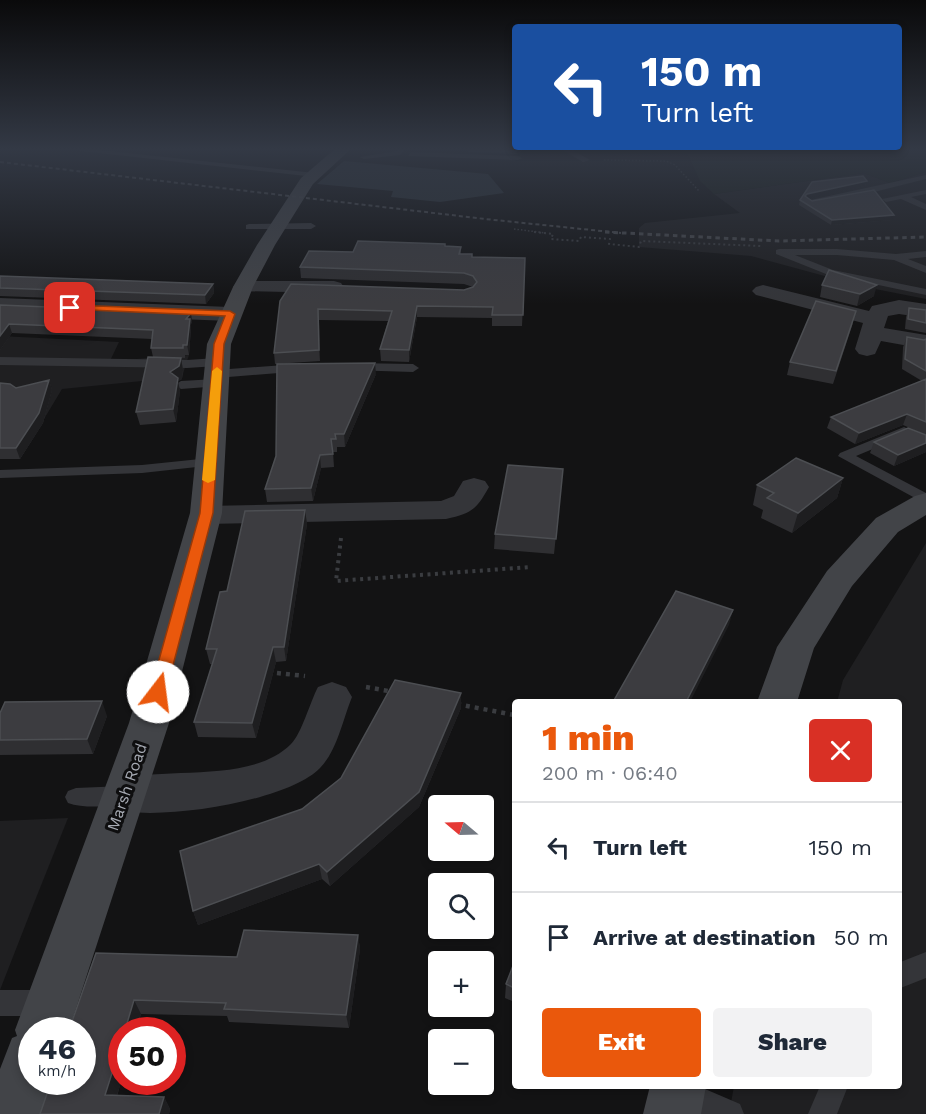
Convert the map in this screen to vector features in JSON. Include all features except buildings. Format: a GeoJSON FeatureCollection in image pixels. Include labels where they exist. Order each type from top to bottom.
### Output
{"type":"FeatureCollection","features":[{"type":"Feature","properties":{"kind":"main road","name":"Marsh Road"},"geometry":{"type":"LineString","coordinates":[[47,1017],[149,723],[206,515],[219,344],[263,226],[288,200]]}},
{"type":"Feature","properties":{"kind":"main road"},"geometry":{"type":"LineString","coordinates":[[778,699],[796,647],[839,579],[888,525],[926,500]]}},
{"type":"Feature","properties":{"kind":"main road"},"geometry":{"type":"LineString","coordinates":[[11,1114],[18,1095]]}},
{"type":"Feature","properties":{"kind":"street"},"geometry":{"type":"LineString","coordinates":[[0,305],[237,300],[359,288]]}},
{"type":"Feature","properties":{"kind":"street"},"geometry":{"type":"LineString","coordinates":[[763,291],[871,334],[920,341]]}},
{"type":"Feature","properties":{"kind":"street"},"geometry":{"type":"LineString","coordinates":[[871,334],[880,311],[899,307],[926,311]]}},
{"type":"Feature","properties":{"kind":"street"},"geometry":{"type":"LineString","coordinates":[[206,515],[446,510],[465,502],[474,487]]}},
{"type":"Feature","properties":{"kind":"street"},"geometry":{"type":"LineString","coordinates":[[125,795],[209,791],[278,774],[306,756],[332,697]]}},
{"type":"Feature","properties":{"kind":"lane"},"geometry":{"type":"LineString","coordinates":[[810,201],[816,200]]}},
{"type":"Feature","properties":{"kind":"lane"},"geometry":{"type":"LineString","coordinates":[[872,201],[878,200]]}},
{"type":"Feature","properties":{"kind":"lane"},"geometry":{"type":"LineString","coordinates":[[911,200],[926,207]]}},
{"type":"Feature","properties":{"kind":"lane"},"geometry":{"type":"LineString","coordinates":[[263,226],[311,226]]}},
{"type":"Feature","properties":{"kind":"lane"},"geometry":{"type":"LineString","coordinates":[[926,254],[896,258],[837,252],[779,252],[830,273],[926,292]]}},
{"type":"Feature","properties":{"kind":"lane"},"geometry":{"type":"LineString","coordinates":[[821,256],[866,273],[926,285]]}},
{"type":"Feature","properties":{"kind":"lane"},"geometry":{"type":"LineString","coordinates":[[896,258],[926,270]]}},
{"type":"Feature","properties":{"kind":"lane"},"geometry":{"type":"LineString","coordinates":[[0,362],[187,364],[216,373]]}},
{"type":"Feature","properties":{"kind":"lane"},"geometry":{"type":"LineString","coordinates":[[334,367],[412,368]]}},
{"type":"Feature","properties":{"kind":"lane"},"geometry":{"type":"LineString","coordinates":[[181,385],[216,373],[311,368]]}},
{"type":"Feature","properties":{"kind":"lane"},"geometry":{"type":"LineString","coordinates":[[926,442],[904,431],[845,456],[926,500]]}},
{"type":"Feature","properties":{"kind":"lane"},"geometry":{"type":"LineString","coordinates":[[0,474],[142,469],[210,462]]}},
{"type":"Feature","properties":{"kind":"lane"},"geometry":{"type":"LineString","coordinates":[[76,797],[125,795]]}},
{"type":"Feature","properties":{"kind":"lane"},"geometry":{"type":"LineString","coordinates":[[902,974],[926,965]]}},
{"type":"Feature","properties":{"kind":"lane"},"geometry":{"type":"LineString","coordinates":[[0,1004],[47,1017]]}},
{"type":"Feature","properties":{"kind":"lane"},"geometry":{"type":"LineString","coordinates":[[822,1114],[833,1089]]}},
{"type":"Feature","properties":{"kind":"lane"},"geometry":{"type":"LineString","coordinates":[[676,1097],[730,1114]]}},
{"type":"Feature","properties":{"kind":"path"},"geometry":{"type":"LineString","coordinates":[[514,229],[554,234],[551,239],[570,241],[579,241],[581,237],[610,239],[609,244],[639,247],[641,241],[671,243]]}},
{"type":"Feature","properties":{"kind":"path"},"geometry":{"type":"LineString","coordinates":[[344,513],[336,581],[531,567]]}},
{"type":"Feature","properties":{"kind":"shaded area"},"geometry":{"type":"Polygon","coordinates":[[[420,200],[454,200],[440,202],[420,200]]]}},
{"type":"Feature","properties":{"kind":"shaded area"},"geometry":{"type":"Polygon","coordinates":[[[722,200],[926,200],[926,299],[865,287],[751,256],[639,247],[639,228],[645,223],[740,213],[722,200]]]}},
{"type":"Feature","properties":{"kind":"shaded area"},"geometry":{"type":"Polygon","coordinates":[[[0,336],[119,342],[110,361],[189,355],[182,377],[62,389],[20,459],[0,459],[0,336]]]}},
{"type":"Feature","properties":{"kind":"shaded area"},"geometry":{"type":"Polygon","coordinates":[[[926,543],[926,1114],[729,1114],[733,1089],[902,1089],[902,699],[838,699],[843,680],[926,543]]]}},
{"type":"Feature","properties":{"kind":"shaded area"},"geometry":{"type":"Polygon","coordinates":[[[68,818],[34,903],[0,990],[0,821],[68,818]]]}},
{"type":"Feature","properties":{"kind":"railway"},"geometry":{"type":"LineString","coordinates":[[323,200],[618,233]]}},
{"type":"Feature","properties":{"kind":"railway"},"geometry":{"type":"LineString","coordinates":[[605,232],[618,233]]}},
{"type":"Feature","properties":{"kind":"railway"},"geometry":{"type":"LineString","coordinates":[[618,233],[779,241],[926,237]]}},
{"type":"Feature","properties":{"kind":"slow traffic"},"geometry":{"type":"LineString","coordinates":[[208,480],[217,371]]}},
{"type":"Feature","properties":{"kind":"route"},"geometry":{"type":"LineString","coordinates":[[70,308],[230,314],[219,344],[206,513],[158,692]]}}]}
